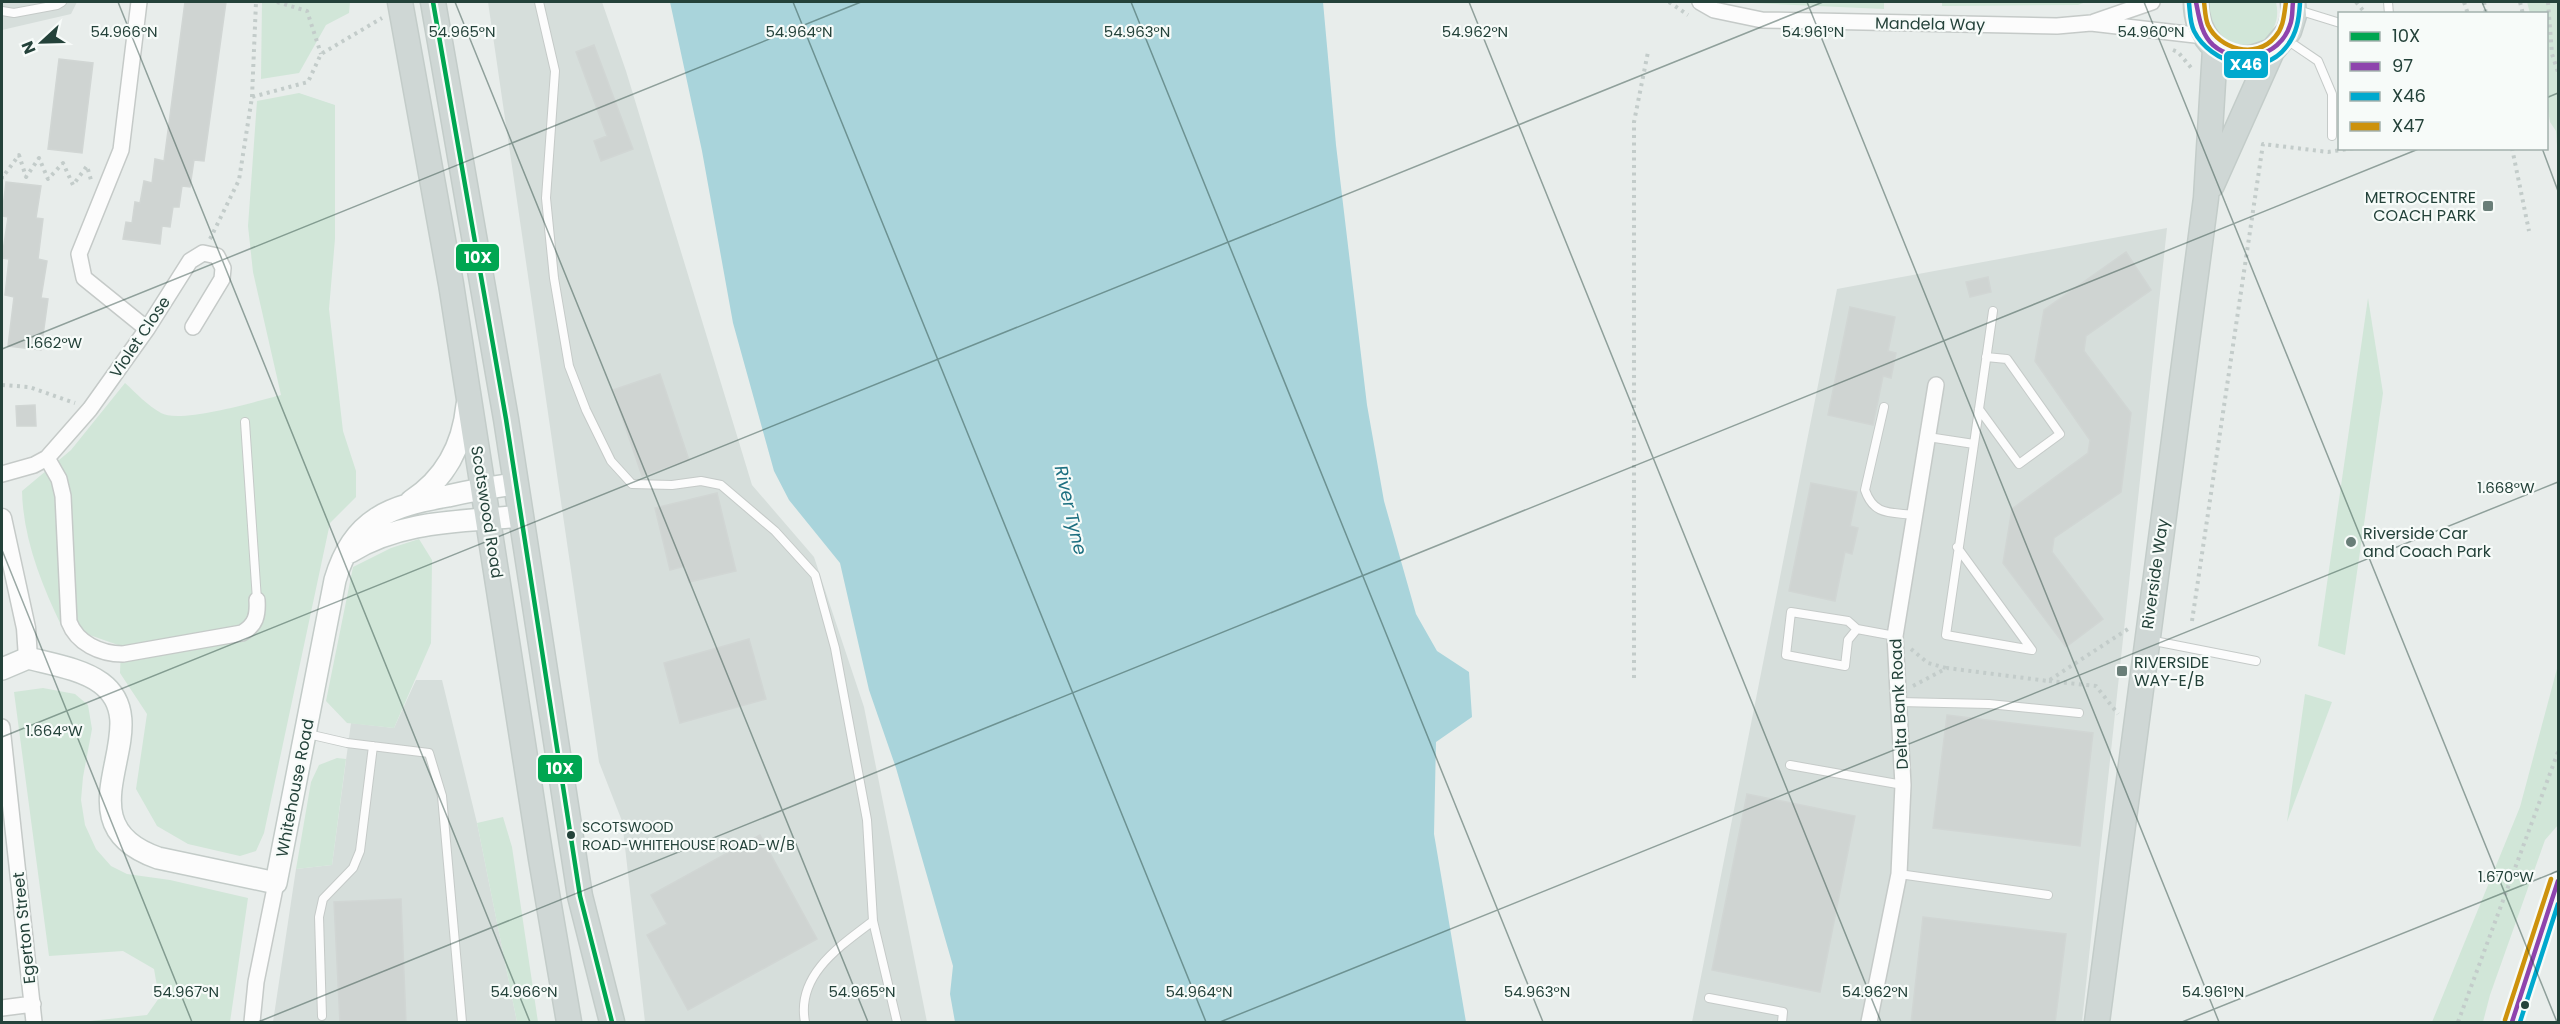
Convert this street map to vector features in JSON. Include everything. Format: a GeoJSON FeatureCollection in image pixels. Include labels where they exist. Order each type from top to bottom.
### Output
{"type":"FeatureCollection","features":[{"type":"Feature","properties":{"kind":"main road","name":"Scotswood Road"},"geometry":{"type":"LineString","coordinates":[[433,2],[473,223],[580,896],[612,1023]]}},
{"type":"Feature","properties":{"kind":"main road"},"geometry":{"type":"LineString","coordinates":[[2196,2],[2196,17],[2209,42],[2206,198]]}},
{"type":"Feature","properties":{"kind":"main road"},"geometry":{"type":"LineString","coordinates":[[2206,198],[2294,15],[2294,5]]}},
{"type":"Feature","properties":{"kind":"main road","name":"Scotswood Road"},"geometry":{"type":"LineString","coordinates":[[392,9],[430,159],[569,1023]]}},
{"type":"Feature","properties":{"kind":"main road"},"geometry":{"type":"LineString","coordinates":[[2209,42],[2233,57],[2251,58],[2278,45]]}},
{"type":"Feature","properties":{"kind":"main road","name":"Riverside Way"},"geometry":{"type":"LineString","coordinates":[[2097,1023],[2134,734],[2139,633],[2206,198]]}},
{"type":"Feature","properties":{"kind":"main road"},"geometry":{"type":"LineString","coordinates":[[408,503],[427,490],[445,470],[459,445],[465,422],[468,391]]}},
{"type":"Feature","properties":{"kind":"main road","name":"Whitehouse Road"},"geometry":{"type":"LineString","coordinates":[[276,883],[335,580],[352,542],[369,523],[408,503],[515,484]]}},
{"type":"Feature","properties":{"kind":"main road"},"geometry":{"type":"LineString","coordinates":[[345,555],[370,540],[403,528],[520,516]]}},
{"type":"Feature","properties":{"kind":"main road"},"geometry":{"type":"LineString","coordinates":[[2,669],[28,658],[91,677],[112,693],[118,704],[122,728],[110,785],[110,802],[113,818],[130,843],[142,853],[276,883]]}},
{"type":"Feature","properties":{"kind":"street"},"geometry":{"type":"LineString","coordinates":[[139,2],[122,150],[79,254],[79,260],[82,272],[89,283],[147,329]]}},
{"type":"Feature","properties":{"kind":"street","name":"Mandela Way"},"geometry":{"type":"LineString","coordinates":[[1700,2],[1714,10],[1762,20],[2057,26],[2091,23],[2152,2]]}},
{"type":"Feature","properties":{"kind":"street","name":"Mandela Way"},"geometry":{"type":"LineString","coordinates":[[2091,23],[2209,42]]}},
{"type":"Feature","properties":{"kind":"street"},"geometry":{"type":"LineString","coordinates":[[192,327],[222,279],[223,268],[217,256],[203,253]]}},
{"type":"Feature","properties":{"kind":"street","name":"Violet Close"},"geometry":{"type":"LineString","coordinates":[[2,474],[34,465],[47,458],[90,409],[147,329],[190,261],[203,253]]}},
{"type":"Feature","properties":{"kind":"street","name":"Delta Bank Road"},"geometry":{"type":"LineString","coordinates":[[1869,1023],[1899,874],[1903,785],[1895,636],[1936,385]]}},
{"type":"Feature","properties":{"kind":"street"},"geometry":{"type":"LineString","coordinates":[[47,458],[59,479],[63,496],[69,622],[75,633],[88,645],[109,653],[123,654],[243,633],[256,618],[257,600]]}},
{"type":"Feature","properties":{"kind":"street"},"geometry":{"type":"LineString","coordinates":[[2,518],[26,628],[28,658]]}},
{"type":"Feature","properties":{"kind":"street","name":"Egerton Street"},"geometry":{"type":"LineString","coordinates":[[2,727],[9,854],[34,1023]]}},
{"type":"Feature","properties":{"kind":"street"},"geometry":{"type":"LineString","coordinates":[[2512,1023],[2559,882]]}},
{"type":"Feature","properties":{"kind":"street","name":"Whitehouse Road"},"geometry":{"type":"LineString","coordinates":[[252,1023],[253,998],[276,883]]}},
{"type":"Feature","properties":{"kind":"street"},"geometry":{"type":"LineString","coordinates":[[2,1008],[33,1004]]}},
{"type":"Feature","properties":{"kind":"lane"},"geometry":{"type":"LineString","coordinates":[[2,11],[14,13],[57,6],[62,2]]}},
{"type":"Feature","properties":{"kind":"lane"},"geometry":{"type":"LineString","coordinates":[[540,2],[555,71],[546,198],[554,278],[569,366],[586,410],[611,462],[632,484],[672,485],[701,481],[721,485],[775,531],[815,575],[835,648],[867,820],[873,921],[897,1023]]}},
{"type":"Feature","properties":{"kind":"lane"},"geometry":{"type":"LineString","coordinates":[[2294,5],[2338,22]]}},
{"type":"Feature","properties":{"kind":"lane"},"geometry":{"type":"LineString","coordinates":[[2278,45],[2318,61],[2332,94],[2332,136]]}},
{"type":"Feature","properties":{"kind":"lane"},"geometry":{"type":"LineString","coordinates":[[1957,547],[2032,650],[1946,635],[1957,547],[1993,311]]}},
{"type":"Feature","properties":{"kind":"lane"},"geometry":{"type":"LineString","coordinates":[[1979,409],[2019,464],[2060,434],[2007,359],[1986,357]]}},
{"type":"Feature","properties":{"kind":"lane"},"geometry":{"type":"LineString","coordinates":[[1884,407],[1865,490],[1869,503],[1879,511],[1915,515]]}},
{"type":"Feature","properties":{"kind":"lane"},"geometry":{"type":"LineString","coordinates":[[245,422],[257,600]]}},
{"type":"Feature","properties":{"kind":"lane"},"geometry":{"type":"LineString","coordinates":[[1928,437],[1974,444]]}},
{"type":"Feature","properties":{"kind":"lane"},"geometry":{"type":"LineString","coordinates":[[1857,630],[1848,640],[1845,666],[1786,655],[1791,612],[1848,621],[1857,630],[1895,636]]}},
{"type":"Feature","properties":{"kind":"lane"},"geometry":{"type":"LineString","coordinates":[[2139,633],[2256,661]]}},
{"type":"Feature","properties":{"kind":"lane"},"geometry":{"type":"LineString","coordinates":[[1898,698],[2079,713]]}},
{"type":"Feature","properties":{"kind":"lane"},"geometry":{"type":"LineString","coordinates":[[306,733],[373,746],[429,753],[442,796],[462,1023]]}},
{"type":"Feature","properties":{"kind":"lane"},"geometry":{"type":"LineString","coordinates":[[322,1016],[319,917],[323,899],[353,868],[360,851],[373,746]]}},
{"type":"Feature","properties":{"kind":"lane"},"geometry":{"type":"LineString","coordinates":[[1790,765],[1903,785]]}},
{"type":"Feature","properties":{"kind":"lane"},"geometry":{"type":"LineString","coordinates":[[1899,874],[2048,895]]}},
{"type":"Feature","properties":{"kind":"lane"},"geometry":{"type":"LineString","coordinates":[[805,1023],[803,1012],[806,987],[839,947],[873,921]]}},
{"type":"Feature","properties":{"kind":"lane"},"geometry":{"type":"LineString","coordinates":[[1709,998],[1783,1012],[1782,1023]]}},
{"type":"Feature","properties":{"kind":"path"},"geometry":{"type":"LineString","coordinates":[[203,253],[240,180],[252,97],[256,2]]}},
{"type":"Feature","properties":{"kind":"path"},"geometry":{"type":"LineString","coordinates":[[277,2],[307,11],[321,54]]}},
{"type":"Feature","properties":{"kind":"path"},"geometry":{"type":"LineString","coordinates":[[1669,2],[1693,18]]}},
{"type":"Feature","properties":{"kind":"path"},"geometry":{"type":"LineString","coordinates":[[2548,2],[2552,54],[2559,72]]}},
{"type":"Feature","properties":{"kind":"path"},"geometry":{"type":"LineString","coordinates":[[252,97],[308,82],[321,54],[392,9]]}},
{"type":"Feature","properties":{"kind":"path"},"geometry":{"type":"LineString","coordinates":[[2167,48],[2178,52],[2193,69],[2194,79]]}},
{"type":"Feature","properties":{"kind":"path"},"geometry":{"type":"LineString","coordinates":[[1634,678],[1634,122],[1648,52]]}},
{"type":"Feature","properties":{"kind":"path"},"geometry":{"type":"LineString","coordinates":[[2192,621],[2263,144],[2328,152],[2341,150]]}},
{"type":"Feature","properties":{"kind":"path"},"geometry":{"type":"LineString","coordinates":[[2512,150],[2529,231]]}},
{"type":"Feature","properties":{"kind":"path"},"geometry":{"type":"LineString","coordinates":[[2,176],[2,178],[19,155],[26,177],[39,158],[48,179],[63,163],[73,185],[87,166],[93,186],[114,168]]}},
{"type":"Feature","properties":{"kind":"path"},"geometry":{"type":"LineString","coordinates":[[2,385],[29,387],[90,409]]}},
{"type":"Feature","properties":{"kind":"path"},"geometry":{"type":"LineString","coordinates":[[2048,681],[2139,633]]}},
{"type":"Feature","properties":{"kind":"path"},"geometry":{"type":"LineString","coordinates":[[1895,636],[1928,663],[1947,668],[2096,686],[2134,734]]}},
{"type":"Feature","properties":{"kind":"path"},"geometry":{"type":"LineString","coordinates":[[1898,698],[1947,668]]}},
{"type":"Feature","properties":{"kind":"path"},"geometry":{"type":"LineString","coordinates":[[2458,1023],[2559,752]]}},
{"type":"Feature","properties":{"kind":"shaded area"},"geometry":{"type":"Polygon","coordinates":[[[2,2],[77,2],[71,14],[2,30],[2,2]]]}},
{"type":"Feature","properties":{"kind":"shaded area"},"geometry":{"type":"Polygon","coordinates":[[[488,2],[602,2],[626,71],[752,485],[814,557],[864,707],[927,1022],[645,1022],[622,821],[599,762],[488,2]]]}},
{"type":"Feature","properties":{"kind":"shaded area"},"geometry":{"type":"Polygon","coordinates":[[[2167,228],[2082,1022],[1692,1022],[1837,289],[2167,228]]]}},
{"type":"Feature","properties":{"kind":"shaded area"},"geometry":{"type":"Polygon","coordinates":[[[416,680],[442,680],[477,823],[517,1022],[273,1022],[296,869],[332,865],[351,723],[394,728],[416,680]]]}},
{"type":"Feature","properties":{"kind":"green space"},"geometry":{"type":"Polygon","coordinates":[[[262,2],[350,2],[349,13],[326,25],[299,73],[261,79],[262,2]]]}},
{"type":"Feature","properties":{"kind":"green space"},"geometry":{"type":"Polygon","coordinates":[[[1748,2],[1884,2],[1884,9],[1751,3],[1748,2]]]}},
{"type":"Feature","properties":{"kind":"green space"},"geometry":{"type":"Polygon","coordinates":[[[1942,2],[2086,2],[2078,5],[1942,6],[1942,2]]]}},
{"type":"Feature","properties":{"kind":"green space"},"geometry":{"type":"Polygon","coordinates":[[[2209,2],[2276,2],[2277,18],[2272,31],[2262,40],[2250,46],[2238,46],[2226,42],[2216,34],[2210,20],[2209,2]]]}},
{"type":"Feature","properties":{"kind":"green space"},"geometry":{"type":"Polygon","coordinates":[[[2527,2],[2558,2],[2558,160],[2556,131],[2550,122],[2548,111],[2548,12],[2530,12],[2527,2]]]}},
{"type":"Feature","properties":{"kind":"green space"},"geometry":{"type":"Polygon","coordinates":[[[299,93],[335,105],[335,239],[329,309],[343,431],[356,471],[356,497],[330,523],[264,833],[256,851],[240,856],[188,844],[157,826],[136,789],[147,714],[120,673],[121,646],[61,625],[34,560],[23,509],[22,491],[71,450],[125,383],[151,407],[171,416],[201,414],[281,395],[253,272],[248,226],[257,101],[299,93]]]}},
{"type":"Feature","properties":{"kind":"green space"},"geometry":{"type":"Polygon","coordinates":[[[2368,298],[2383,393],[2345,655],[2318,646],[2368,298]]]}},
{"type":"Feature","properties":{"kind":"green space"},"geometry":{"type":"Polygon","coordinates":[[[419,539],[432,560],[431,643],[394,728],[347,723],[326,701],[353,567],[391,548],[419,539]]]}},
{"type":"Feature","properties":{"kind":"green space"},"geometry":{"type":"Polygon","coordinates":[[[2558,665],[2558,825],[2545,840],[2490,995],[2483,1022],[2432,1022],[2520,807],[2558,665]]]}},
{"type":"Feature","properties":{"kind":"green space"},"geometry":{"type":"Polygon","coordinates":[[[43,688],[75,694],[88,705],[92,729],[81,800],[85,825],[96,849],[111,866],[127,874],[170,880],[248,898],[230,1022],[81,1022],[147,1015],[159,998],[154,969],[123,951],[49,956],[14,692],[43,688]]]}},
{"type":"Feature","properties":{"kind":"green space"},"geometry":{"type":"Polygon","coordinates":[[[2305,694],[2332,702],[2287,822],[2305,694]]]}},
{"type":"Feature","properties":{"kind":"green space"},"geometry":{"type":"Polygon","coordinates":[[[337,758],[346,759],[332,865],[296,869],[311,782],[319,765],[337,758]]]}},
{"type":"Feature","properties":{"kind":"green space"},"geometry":{"type":"Polygon","coordinates":[[[503,817],[512,847],[538,1022],[517,1022],[477,823],[503,817]]]}},
{"type":"Feature","properties":{"kind":"water","name":"River Tyne"},"geometry":{"type":"Polygon","coordinates":[[[670,2],[1323,2],[1336,145],[1367,405],[1384,501],[1416,614],[1437,651],[1469,672],[1472,717],[1436,742],[1434,834],[1466,1022],[955,1022],[950,994],[953,966],[896,768],[869,690],[840,563],[789,500],[774,471],[733,323],[702,151],[670,2]]]}},
{"type":"Feature","properties":{"kind":"building"},"geometry":{"type":"Polygon","coordinates":[[[185,2],[226,2],[204,161],[194,160],[190,187],[182,186],[179,207],[173,207],[170,227],[162,226],[160,244],[123,239],[126,222],[132,223],[135,202],[140,203],[144,181],[152,183],[155,159],[164,161],[185,2]]]}},
{"type":"Feature","properties":{"kind":"building"},"geometry":{"type":"Polygon","coordinates":[[[594,45],[633,149],[601,161],[594,141],[607,136],[576,52],[594,45]]]}},
{"type":"Feature","properties":{"kind":"building"},"geometry":{"type":"Polygon","coordinates":[[[59,59],[93,63],[82,153],[48,149],[59,59]]]}},
{"type":"Feature","properties":{"kind":"building"},"geometry":{"type":"Polygon","coordinates":[[[6,182],[41,186],[36,218],[43,219],[38,259],[47,261],[41,298],[48,299],[41,350],[8,346],[14,297],[5,295],[9,259],[2,258],[8,217],[2,216],[6,182]]]}},
{"type":"Feature","properties":{"kind":"building"},"geometry":{"type":"Polygon","coordinates":[[[2126,252],[2151,290],[2086,336],[2084,351],[2131,413],[2121,492],[2054,538],[2052,552],[2103,619],[2066,647],[2003,563],[2012,509],[2088,453],[2090,440],[2035,361],[2044,310],[2126,252]]]}},
{"type":"Feature","properties":{"kind":"building"},"geometry":{"type":"Polygon","coordinates":[[[1988,277],[1991,292],[1970,297],[1966,282],[1988,277]]]}},
{"type":"Feature","properties":{"kind":"building"},"geometry":{"type":"Polygon","coordinates":[[[1850,307],[1895,317],[1888,351],[1896,353],[1891,378],[1883,376],[1873,425],[1828,415],[1850,307]]]}},
{"type":"Feature","properties":{"kind":"building"},"geometry":{"type":"Polygon","coordinates":[[[660,374],[689,460],[642,476],[613,390],[660,374]]]}},
{"type":"Feature","properties":{"kind":"building"},"geometry":{"type":"Polygon","coordinates":[[[35,405],[36,426],[17,426],[16,406],[35,405]]]}},
{"type":"Feature","properties":{"kind":"building"},"geometry":{"type":"Polygon","coordinates":[[[1811,483],[1857,492],[1850,526],[1858,528],[1852,554],[1845,552],[1835,601],[1789,591],[1811,483]]]}},
{"type":"Feature","properties":{"kind":"building"},"geometry":{"type":"Polygon","coordinates":[[[717,493],[736,571],[689,582],[685,566],[670,570],[655,508],[717,493]]]}},
{"type":"Feature","properties":{"kind":"building"},"geometry":{"type":"Polygon","coordinates":[[[749,639],[766,699],[680,723],[664,663],[749,639]]]}},
{"type":"Feature","properties":{"kind":"building"},"geometry":{"type":"Polygon","coordinates":[[[1947,715],[2093,733],[2080,846],[1933,828],[1947,715]]]}},
{"type":"Feature","properties":{"kind":"building"},"geometry":{"type":"Polygon","coordinates":[[[1747,794],[1855,816],[1820,992],[1712,970],[1747,794]]]}},
{"type":"Feature","properties":{"kind":"building"},"geometry":{"type":"Polygon","coordinates":[[[760,835],[817,939],[688,1010],[647,935],[667,924],[651,895],[760,835]]]}},
{"type":"Feature","properties":{"kind":"building"},"geometry":{"type":"Polygon","coordinates":[[[401,899],[406,1023],[340,1023],[334,902],[401,899]]]}},
{"type":"Feature","properties":{"kind":"building"},"geometry":{"type":"Polygon","coordinates":[[[1923,917],[2066,934],[2055,1023],[1911,1023],[1923,917]]]}},
{"type":"Feature","properties":{"kind":"transit line","name":"10X"},"geometry":{"type":"LineString","coordinates":[[433,2],[506,419],[580,896],[612,1022]]}},
{"type":"Feature","properties":{"kind":"transit line","name":"97"},"geometry":{"type":"LineString","coordinates":[[2196,2],[2201,25],[2209,41],[2223,52],[2245,57],[2268,51],[2285,36],[2290,25],[2293,2]]}},
{"type":"Feature","properties":{"kind":"transit line","name":"X47"},"geometry":{"type":"LineString","coordinates":[[2204,2],[2207,22],[2213,33],[2229,45],[2248,50],[2267,44],[2275,37],[2282,25],[2286,2]]}},
{"type":"Feature","properties":{"kind":"transit line","name":"X46"},"geometry":{"type":"LineString","coordinates":[[2189,3],[2193,28],[2202,42],[2224,59],[2251,65],[2264,63],[2287,46],[2297,26],[2300,3]]}},
{"type":"Feature","properties":{"kind":"transit line","name":"X47"},"geometry":{"type":"LineString","coordinates":[[2505,1020],[2551,879]]}},
{"type":"Feature","properties":{"kind":"transit line","name":"97"},"geometry":{"type":"LineString","coordinates":[[2512,1022],[2558,881]]}},
{"type":"Feature","properties":{"kind":"transit line","name":"X46"},"geometry":{"type":"LineString","coordinates":[[2520,1022],[2558,904]]}},
{"type":"Feature","properties":{"kind":"place","name":"METROCENTRE COACH PARK"},"geometry":{"type":"Point","coordinates":[2488,206]}},
{"type":"Feature","properties":{"kind":"place","name":"Riverside Car and Coach Park"},"geometry":{"type":"Point","coordinates":[2351,542]}},
{"type":"Feature","properties":{"kind":"place","name":"RIVERSIDE WAY-E/B"},"geometry":{"type":"Point","coordinates":[2122,671]}},
{"type":"Feature","properties":{"kind":"place","name":"SCOTSWOOD ROAD-WHITEHOUSE ROAD-W/B"},"geometry":{"type":"Point","coordinates":[571,835]}}]}
